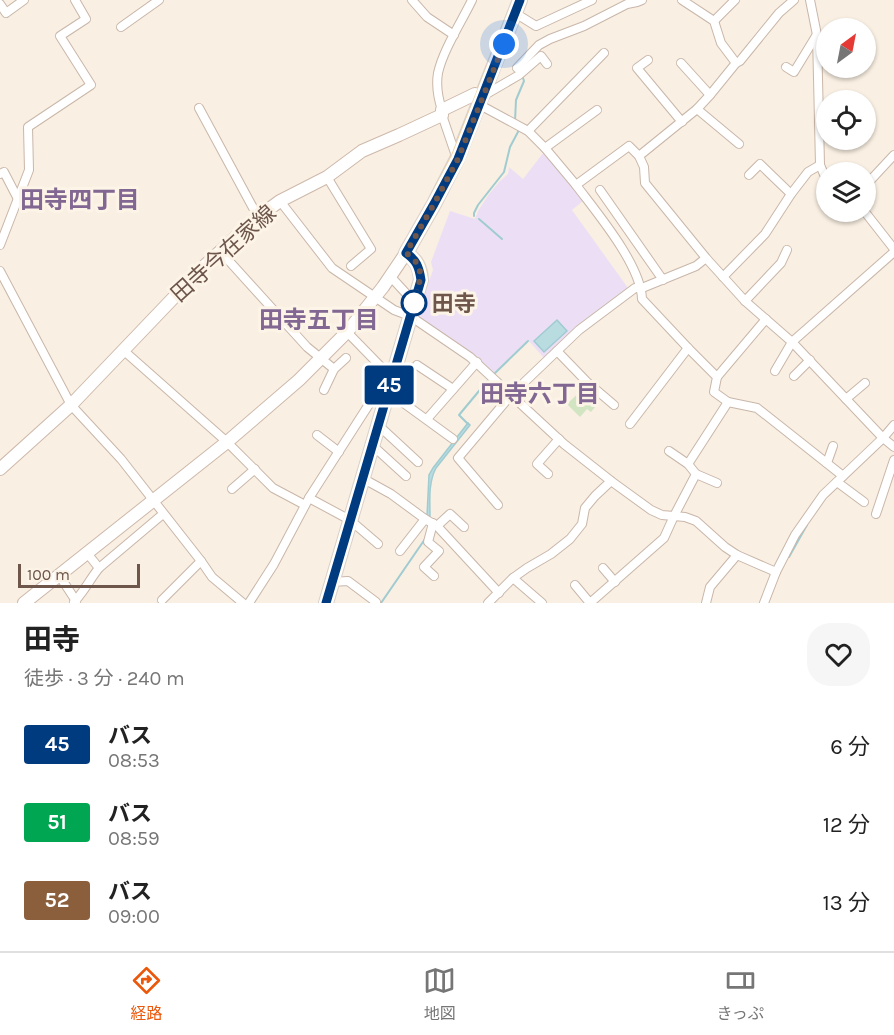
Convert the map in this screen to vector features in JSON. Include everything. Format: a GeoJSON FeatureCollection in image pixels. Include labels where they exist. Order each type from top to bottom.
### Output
{"type":"FeatureCollection","features":[{"type":"Feature","properties":{"kind":"main road"},"geometry":{"type":"LineString","coordinates":[[24,603],[227,442],[299,380],[347,332],[406,253],[458,159],[518,6]]}},
{"type":"Feature","properties":{"kind":"main road","name":"田寺今在家線"},"geometry":{"type":"LineString","coordinates":[[0,469],[70,405],[220,251],[258,217],[280,201],[327,177],[362,151],[399,135],[475,94],[482,100]]}},
{"type":"Feature","properties":{"kind":"main road"},"geometry":{"type":"LineString","coordinates":[[326,603],[392,370],[421,280],[415,259],[406,253]]}},
{"type":"Feature","properties":{"kind":"street"},"geometry":{"type":"LineString","coordinates":[[0,4],[6,13],[24,0]]}},
{"type":"Feature","properties":{"kind":"street"},"geometry":{"type":"LineString","coordinates":[[0,245],[29,170],[28,127],[92,85],[60,36],[86,18],[75,0]]}},
{"type":"Feature","properties":{"kind":"street"},"geometry":{"type":"LineString","coordinates":[[121,27],[159,0]]}},
{"type":"Feature","properties":{"kind":"street"},"geometry":{"type":"LineString","coordinates":[[412,0],[427,17],[454,35]]}},
{"type":"Feature","properties":{"kind":"street"},"geometry":{"type":"LineString","coordinates":[[458,159],[442,112],[438,74],[442,60],[472,0]]}},
{"type":"Feature","properties":{"kind":"street"},"geometry":{"type":"LineString","coordinates":[[518,6],[536,26],[592,0]]}},
{"type":"Feature","properties":{"kind":"street"},"geometry":{"type":"LineString","coordinates":[[517,68],[539,45],[550,39],[584,26],[627,4],[642,0]]}},
{"type":"Feature","properties":{"kind":"street"},"geometry":{"type":"LineString","coordinates":[[682,0],[714,21],[721,44],[736,63]]}},
{"type":"Feature","properties":{"kind":"street"},"geometry":{"type":"LineString","coordinates":[[714,21],[735,0]]}},
{"type":"Feature","properties":{"kind":"street"},"geometry":{"type":"LineString","coordinates":[[639,156],[697,109],[736,63],[740,62],[779,13],[794,0]]}},
{"type":"Feature","properties":{"kind":"street"},"geometry":{"type":"LineString","coordinates":[[810,0],[816,30]]}},
{"type":"Feature","properties":{"kind":"street"},"geometry":{"type":"LineString","coordinates":[[786,67],[794,72],[816,37]]}},
{"type":"Feature","properties":{"kind":"street"},"geometry":{"type":"LineString","coordinates":[[528,131],[604,53]]}},
{"type":"Feature","properties":{"kind":"street"},"geometry":{"type":"LineString","coordinates":[[547,64],[541,56],[519,75],[482,100],[528,131],[545,148],[620,244],[642,288],[642,299],[717,377]]}},
{"type":"Feature","properties":{"kind":"street"},"geometry":{"type":"LineString","coordinates":[[648,60],[637,68],[682,122]]}},
{"type":"Feature","properties":{"kind":"street"},"geometry":{"type":"LineString","coordinates":[[681,63],[710,95]]}},
{"type":"Feature","properties":{"kind":"street"},"geometry":{"type":"LineString","coordinates":[[818,78],[820,162]]}},
{"type":"Feature","properties":{"kind":"street"},"geometry":{"type":"LineString","coordinates":[[199,108],[258,217]]}},
{"type":"Feature","properties":{"kind":"street"},"geometry":{"type":"LineString","coordinates":[[697,109],[739,144]]}},
{"type":"Feature","properties":{"kind":"street"},"geometry":{"type":"LineString","coordinates":[[545,148],[597,110]]}},
{"type":"Feature","properties":{"kind":"street"},"geometry":{"type":"LineString","coordinates":[[576,185],[629,146],[639,156],[644,167],[645,183],[706,258],[745,301],[792,342],[888,442]]}},
{"type":"Feature","properties":{"kind":"street"},"geometry":{"type":"LineString","coordinates":[[876,174],[894,155]]}},
{"type":"Feature","properties":{"kind":"street"},"geometry":{"type":"LineString","coordinates":[[749,175],[760,164],[791,194]]}},
{"type":"Feature","properties":{"kind":"street"},"geometry":{"type":"LineString","coordinates":[[723,277],[765,234],[791,194],[808,172],[816,167]]}},
{"type":"Feature","properties":{"kind":"street"},"geometry":{"type":"LineString","coordinates":[[0,174],[4,172],[18,199]]}},
{"type":"Feature","properties":{"kind":"street"},"geometry":{"type":"LineString","coordinates":[[327,177],[371,249],[351,266]]}},
{"type":"Feature","properties":{"kind":"street"},"geometry":{"type":"LineString","coordinates":[[600,190],[618,209],[643,244],[663,280]]}},
{"type":"Feature","properties":{"kind":"street"},"geometry":{"type":"LineString","coordinates":[[280,201],[332,268],[394,310],[410,316],[477,363],[559,439],[611,481],[651,510],[662,515],[685,517],[696,521],[737,555],[776,572]]}},
{"type":"Feature","properties":{"kind":"street"},"geometry":{"type":"LineString","coordinates":[[775,370],[792,342],[894,251],[872,222]]}},
{"type":"Feature","properties":{"kind":"street"},"geometry":{"type":"LineString","coordinates":[[745,301],[785,265],[787,250]]}},
{"type":"Feature","properties":{"kind":"street"},"geometry":{"type":"LineString","coordinates":[[220,251],[307,347],[334,369]]}},
{"type":"Feature","properties":{"kind":"street"},"geometry":{"type":"LineString","coordinates":[[498,505],[458,458],[511,395],[579,330],[635,288],[642,288],[663,280],[696,266],[706,258]]}},
{"type":"Feature","properties":{"kind":"street"},"geometry":{"type":"LineString","coordinates":[[0,271],[70,405],[121,459],[212,577],[243,603]]}},
{"type":"Feature","properties":{"kind":"street"},"geometry":{"type":"LineString","coordinates":[[390,276],[414,302]]}},
{"type":"Feature","properties":{"kind":"street"},"geometry":{"type":"LineString","coordinates":[[766,319],[717,377],[714,392],[728,402],[758,408],[827,463],[840,481],[864,501]]}},
{"type":"Feature","properties":{"kind":"street"},"geometry":{"type":"LineString","coordinates":[[249,603],[274,564],[307,501],[392,370],[347,332]]}},
{"type":"Feature","properties":{"kind":"street"},"geometry":{"type":"LineString","coordinates":[[630,424],[688,348]]}},
{"type":"Feature","properties":{"kind":"street"},"geometry":{"type":"LineString","coordinates":[[123,350],[227,442],[273,488],[350,520],[378,543]]}},
{"type":"Feature","properties":{"kind":"street"},"geometry":{"type":"LineString","coordinates":[[557,351],[587,382],[614,405]]}},
{"type":"Feature","properties":{"kind":"street"},"geometry":{"type":"LineString","coordinates":[[324,390],[334,369],[346,358]]}},
{"type":"Feature","properties":{"kind":"street"},"geometry":{"type":"LineString","coordinates":[[794,376],[810,360]]}},
{"type":"Feature","properties":{"kind":"street"},"geometry":{"type":"LineString","coordinates":[[427,419],[477,363]]}},
{"type":"Feature","properties":{"kind":"street"},"geometry":{"type":"LineString","coordinates":[[417,365],[453,389]]}},
{"type":"Feature","properties":{"kind":"street"},"geometry":{"type":"LineString","coordinates":[[846,399],[865,383]]}},
{"type":"Feature","properties":{"kind":"street"},"geometry":{"type":"LineString","coordinates":[[387,391],[453,439]]}},
{"type":"Feature","properties":{"kind":"street"},"geometry":{"type":"LineString","coordinates":[[688,464],[728,402]]}},
{"type":"Feature","properties":{"kind":"street"},"geometry":{"type":"LineString","coordinates":[[378,425],[418,462]]}},
{"type":"Feature","properties":{"kind":"street"},"geometry":{"type":"LineString","coordinates":[[764,603],[776,572],[795,535],[823,495],[888,442],[894,425]]}},
{"type":"Feature","properties":{"kind":"street"},"geometry":{"type":"LineString","coordinates":[[317,435],[339,452]]}},
{"type":"Feature","properties":{"kind":"street"},"geometry":{"type":"LineString","coordinates":[[548,474],[537,464],[559,439]]}},
{"type":"Feature","properties":{"kind":"street"},"geometry":{"type":"LineString","coordinates":[[372,445],[406,476]]}},
{"type":"Feature","properties":{"kind":"street"},"geometry":{"type":"LineString","coordinates":[[827,463],[833,446]]}},
{"type":"Feature","properties":{"kind":"street"},"geometry":{"type":"LineString","coordinates":[[669,451],[688,464],[696,474],[717,483]]}},
{"type":"Feature","properties":{"kind":"street"},"geometry":{"type":"LineString","coordinates":[[876,514],[894,460]]}},
{"type":"Feature","properties":{"kind":"street"},"geometry":{"type":"LineString","coordinates":[[232,489],[255,469]]}},
{"type":"Feature","properties":{"kind":"street"},"geometry":{"type":"LineString","coordinates":[[575,585],[590,603],[664,538],[696,474]]}},
{"type":"Feature","properties":{"kind":"street"},"geometry":{"type":"LineString","coordinates":[[362,478],[391,494],[432,523],[499,592]]}},
{"type":"Feature","properties":{"kind":"street"},"geometry":{"type":"LineString","coordinates":[[488,603],[513,578],[570,539],[582,524],[585,508],[611,481]]}},
{"type":"Feature","properties":{"kind":"street"},"geometry":{"type":"LineString","coordinates":[[59,575],[74,602],[99,568],[163,513]]}},
{"type":"Feature","properties":{"kind":"street"},"geometry":{"type":"LineString","coordinates":[[400,551],[432,523],[450,514],[464,527]]}},
{"type":"Feature","properties":{"kind":"street"},"geometry":{"type":"LineString","coordinates":[[432,523],[428,542],[439,551],[424,567],[434,576]]}},
{"type":"Feature","properties":{"kind":"street"},"geometry":{"type":"LineString","coordinates":[[87,553],[99,568]]}},
{"type":"Feature","properties":{"kind":"street"},"geometry":{"type":"LineString","coordinates":[[706,603],[710,587],[737,555]]}},
{"type":"Feature","properties":{"kind":"street"},"geometry":{"type":"LineString","coordinates":[[162,600],[176,592],[201,561]]}},
{"type":"Feature","properties":{"kind":"street"},"geometry":{"type":"LineString","coordinates":[[603,568],[615,582]]}},
{"type":"Feature","properties":{"kind":"street"},"geometry":{"type":"LineString","coordinates":[[513,578],[542,603]]}},
{"type":"Feature","properties":{"kind":"street"},"geometry":{"type":"LineString","coordinates":[[332,582],[348,581],[376,602]]}},
{"type":"Feature","properties":{"kind":"shaded area"},"geometry":{"type":"Polygon","coordinates":[[[544,152],[583,201],[572,210],[628,288],[544,358],[528,340],[493,374],[421,320],[419,309],[433,270],[431,262],[450,211],[475,219],[489,194],[508,174],[509,167],[523,179],[544,152]]]}},
{"type":"Feature","properties":{"kind":"green space"},"geometry":{"type":"Polygon","coordinates":[[[587,385],[600,396],[591,412],[587,409],[580,417],[567,404],[587,385]]]}},
{"type":"Feature","properties":{"kind":"water"},"geometry":{"type":"Polygon","coordinates":[[[557,320],[567,331],[544,352],[534,341],[557,320]]]}},
{"type":"Feature","properties":{"kind":"water"},"geometry":{"type":"Polygon","coordinates":[[[468,423],[470,425],[433,474],[430,517],[427,516],[429,475],[468,423]]]}},
{"type":"Feature","properties":{"kind":"waterway"},"geometry":{"type":"LineString","coordinates":[[515,121],[516,100],[524,81],[523,78]]}},
{"type":"Feature","properties":{"kind":"waterway"},"geometry":{"type":"LineString","coordinates":[[474,216],[478,205],[504,172],[510,147],[519,130]]}},
{"type":"Feature","properties":{"kind":"waterway"},"geometry":{"type":"LineString","coordinates":[[479,219],[502,239]]}},
{"type":"Feature","properties":{"kind":"waterway"},"geometry":{"type":"LineString","coordinates":[[493,375],[528,341]]}},
{"type":"Feature","properties":{"kind":"waterway"},"geometry":{"type":"LineString","coordinates":[[468,424],[459,415],[489,379]]}},
{"type":"Feature","properties":{"kind":"waterway"},"geometry":{"type":"LineString","coordinates":[[789,557],[807,525]]}},
{"type":"Feature","properties":{"kind":"waterway"},"geometry":{"type":"LineString","coordinates":[[381,603],[425,539]]}},
{"type":"Feature","properties":{"kind":"bus line","name":"45"},"geometry":{"type":"LineString","coordinates":[[326,603],[421,280],[415,259],[406,253],[458,159],[520,0]]}},
{"type":"Feature","properties":{"kind":"place","name":"田寺"},"geometry":{"type":"Point","coordinates":[414,303]}},
{"type":"Feature","properties":{"kind":"district","name":"田寺四丁目"},"geometry":{"type":"Point","coordinates":[80,200]}},
{"type":"Feature","properties":{"kind":"district","name":"田寺五丁目"},"geometry":{"type":"Point","coordinates":[319,320]}},
{"type":"Feature","properties":{"kind":"district","name":"田寺六丁目"},"geometry":{"type":"Point","coordinates":[540,394]}},
{"type":"Feature","properties":{"kind":"route"},"geometry":{"type":"LineString","coordinates":[[414,303],[421,280],[420,273],[415,259],[406,253],[458,159],[504,44]]}}]}
